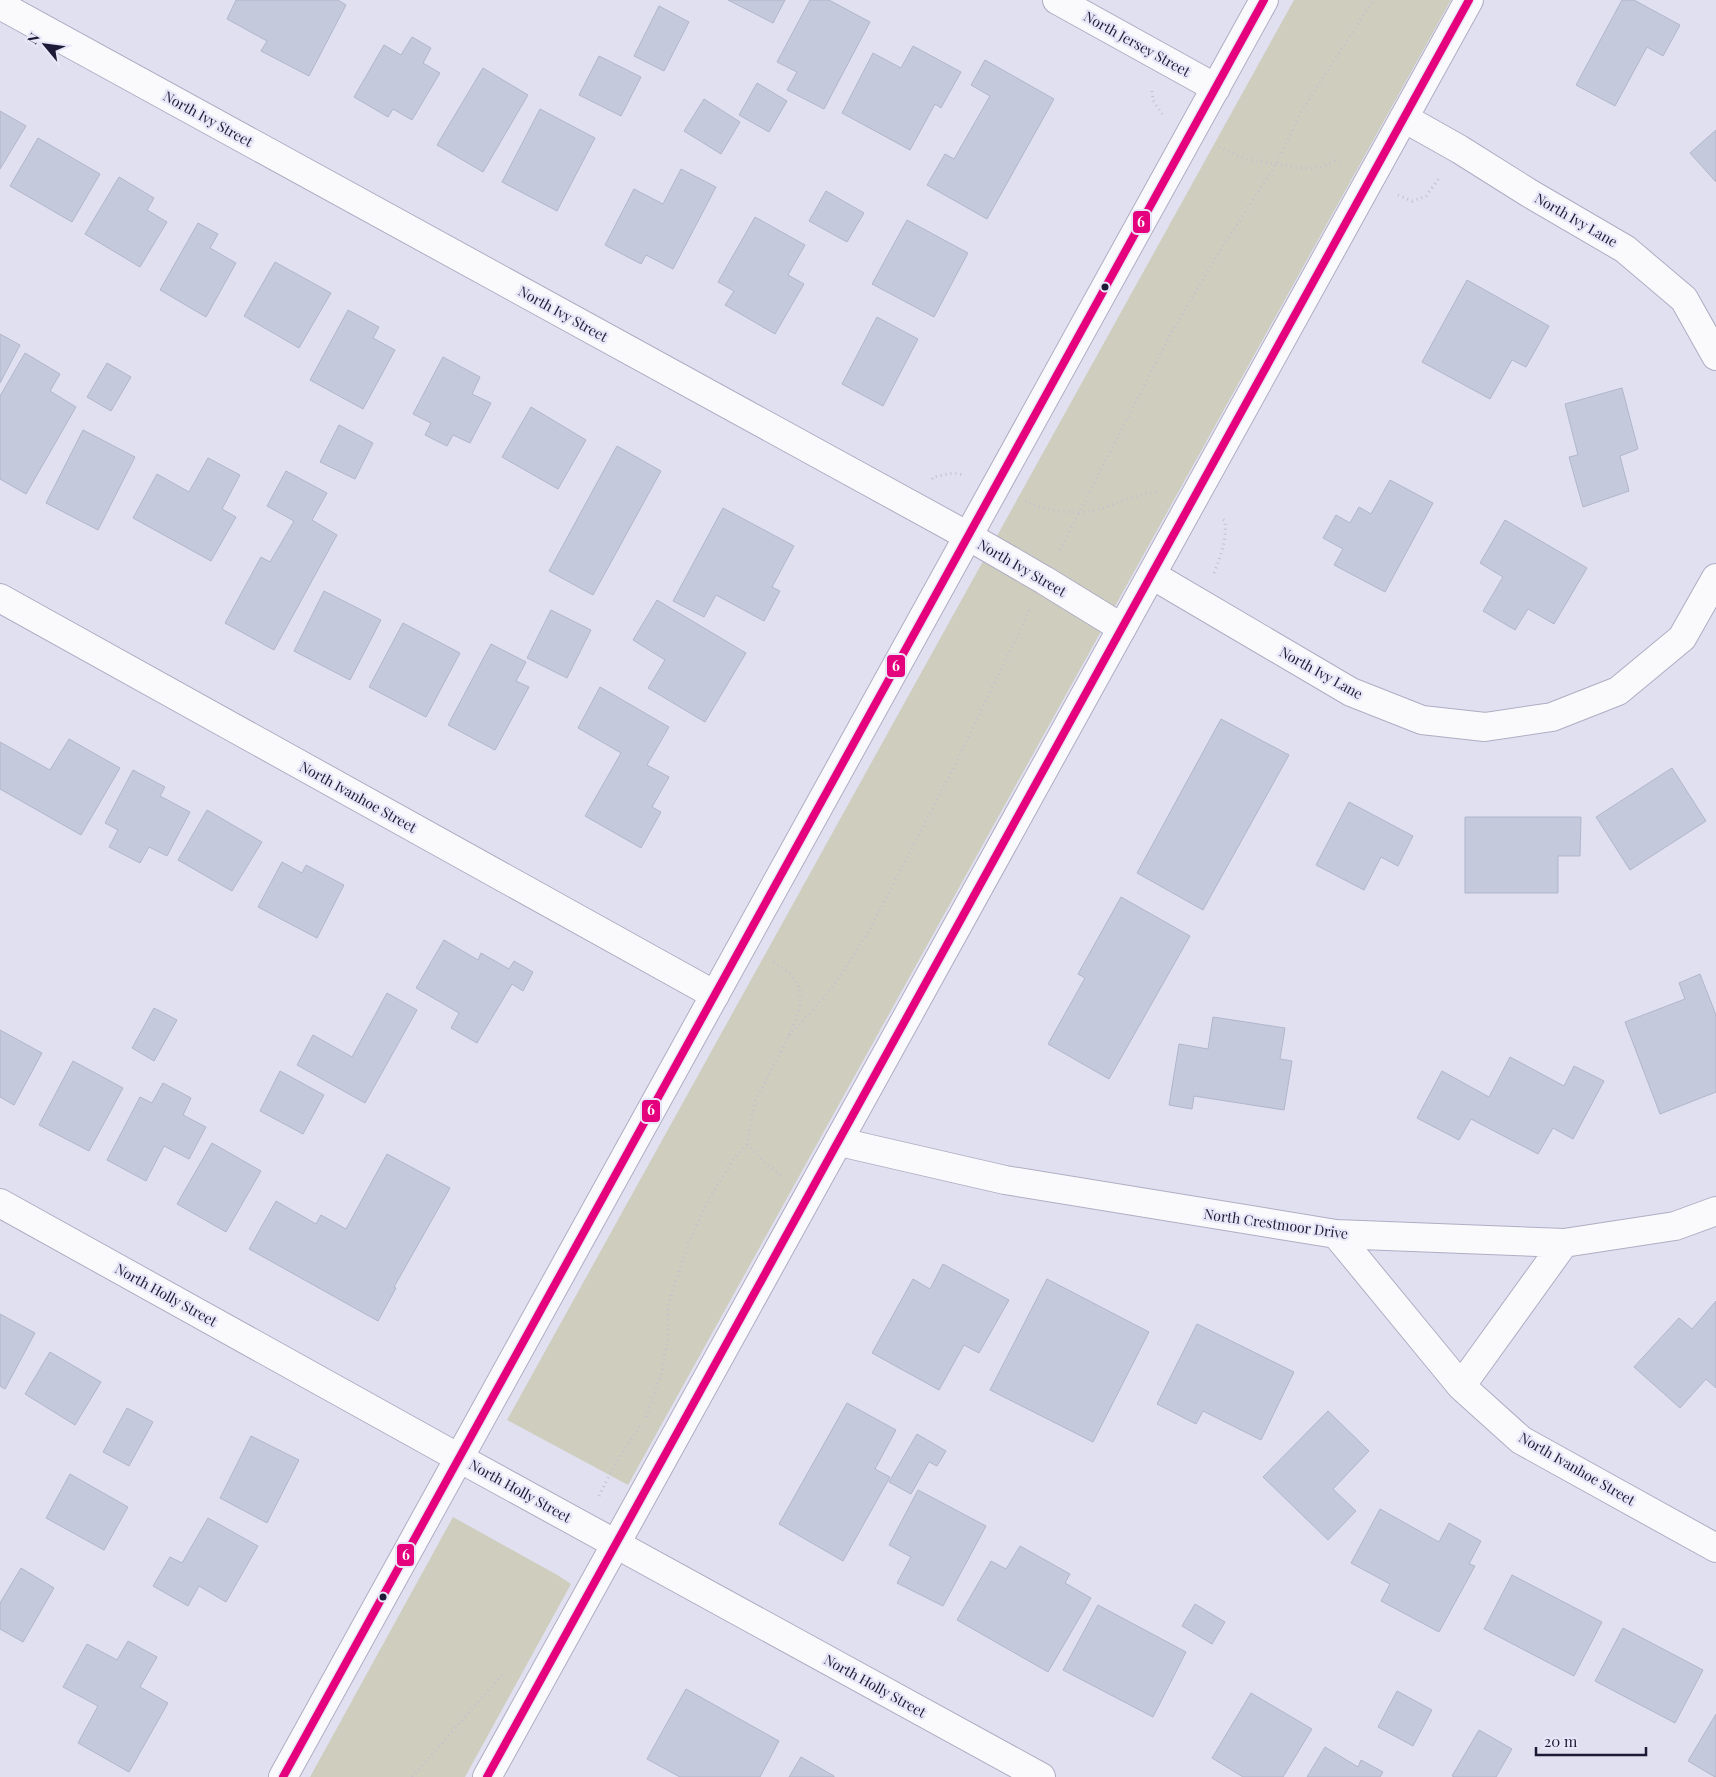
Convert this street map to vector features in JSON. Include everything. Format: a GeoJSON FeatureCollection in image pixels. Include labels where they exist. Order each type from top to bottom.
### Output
{"type":"FeatureCollection","features":[{"type":"Feature","properties":{"kind":"street","name":"North Jersey Street"},"geometry":{"type":"LineString","coordinates":[[1057,0],[1216,88]]}},
{"type":"Feature","properties":{"kind":"street"},"geometry":{"type":"LineString","coordinates":[[283,1777],[1264,0]]}},
{"type":"Feature","properties":{"kind":"street"},"geometry":{"type":"LineString","coordinates":[[487,1777],[840,1142],[1469,0]]}},
{"type":"Feature","properties":{"kind":"street","name":"North Ivy Street"},"geometry":{"type":"LineString","coordinates":[[0,5],[968,536],[1122,628]]}},
{"type":"Feature","properties":{"kind":"street","name":"North Ivy Lane"},"geometry":{"type":"LineString","coordinates":[[1404,118],[1625,249],[1684,300],[1716,356]]}},
{"type":"Feature","properties":{"kind":"street","name":"North Ivy Lane"},"geometry":{"type":"LineString","coordinates":[[1152,575],[1351,692],[1422,720],[1485,727],[1552,717],[1618,691],[1682,638],[1716,578]]}},
{"type":"Feature","properties":{"kind":"street","name":"North Ivanhoe Street"},"geometry":{"type":"LineString","coordinates":[[0,598],[715,995]]}},
{"type":"Feature","properties":{"kind":"street","name":"North Crestmoor Drive"},"geometry":{"type":"LineString","coordinates":[[840,1142],[1005,1180],[1336,1234],[1564,1243],[1675,1226],[1716,1211]]}},
{"type":"Feature","properties":{"kind":"street","name":"North Holly Street"},"geometry":{"type":"LineString","coordinates":[[0,1203],[459,1458],[1041,1777]]}},
{"type":"Feature","properties":{"kind":"street","name":"North Ivanhoe Street"},"geometry":{"type":"LineString","coordinates":[[1336,1234],[1461,1386],[1521,1440],[1716,1548]]}},
{"type":"Feature","properties":{"kind":"street"},"geometry":{"type":"LineString","coordinates":[[1461,1386],[1564,1243]]}},
{"type":"Feature","properties":{"kind":"path"},"geometry":{"type":"LineString","coordinates":[[789,1036],[834,985],[869,931],[958,759],[1044,580],[1171,333],[1223,246],[1277,163],[1300,114],[1373,0]]}},
{"type":"Feature","properties":{"kind":"path"},"geometry":{"type":"LineString","coordinates":[[1160,57],[1151,85],[1153,100],[1164,118],[1245,159],[1307,168],[1321,167],[1335,161],[1412,201],[1426,196],[1459,149]]}},
{"type":"Feature","properties":{"kind":"path"},"geometry":{"type":"LineString","coordinates":[[913,506],[921,492],[934,477],[953,473],[974,477],[1034,505],[1055,512],[1102,508],[1143,493],[1161,492],[1178,494],[1215,513],[1225,521],[1226,534],[1222,552],[1202,604]]}},
{"type":"Feature","properties":{"kind":"path"},"geometry":{"type":"LineString","coordinates":[[584,1526],[614,1466],[645,1418],[653,1399],[664,1368],[668,1334],[668,1304],[689,1242],[708,1199],[733,1160],[747,1144],[755,1101],[789,1036],[800,1007],[800,989],[792,975],[777,963],[742,946]]}},
{"type":"Feature","properties":{"kind":"path"},"geometry":{"type":"LineString","coordinates":[[747,1144],[777,1173],[811,1194]]}},
{"type":"Feature","properties":{"kind":"path"},"geometry":{"type":"LineString","coordinates":[[412,1777],[506,1672]]}},
{"type":"Feature","properties":{"kind":"shaded area"},"geometry":{"type":"Polygon","coordinates":[[[1294,0],[1451,0],[628,1485],[507,1420],[1294,0]]]}},
{"type":"Feature","properties":{"kind":"shaded area"},"geometry":{"type":"Polygon","coordinates":[[[453,1517],[571,1584],[465,1777],[310,1777],[453,1517]]]}},
{"type":"Feature","properties":{"kind":"building"},"geometry":{"type":"Polygon","coordinates":[[[236,0],[338,0],[346,5],[309,76],[261,51],[267,41],[227,19],[236,0]]]}},
{"type":"Feature","properties":{"kind":"building"},"geometry":{"type":"Polygon","coordinates":[[[728,0],[785,0],[773,23],[728,0]]]}},
{"type":"Feature","properties":{"kind":"building"},"geometry":{"type":"Polygon","coordinates":[[[810,0],[829,0],[870,22],[824,109],[787,90],[797,72],[777,62],[810,0]]]}},
{"type":"Feature","properties":{"kind":"building"},"geometry":{"type":"Polygon","coordinates":[[[1622,0],[1634,0],[1680,25],[1663,56],[1647,47],[1615,106],[1576,85],[1622,0]]]}},
{"type":"Feature","properties":{"kind":"building"},"geometry":{"type":"Polygon","coordinates":[[[659,6],[689,22],[664,71],[634,56],[659,6]]]}},
{"type":"Feature","properties":{"kind":"building"},"geometry":{"type":"Polygon","coordinates":[[[412,37],[431,48],[423,63],[440,73],[412,120],[393,109],[388,117],[354,97],[384,45],[401,55],[412,37]]]}},
{"type":"Feature","properties":{"kind":"building"},"geometry":{"type":"Polygon","coordinates":[[[913,46],[961,72],[941,108],[935,104],[910,150],[842,113],[873,53],[901,68],[913,46]]]}},
{"type":"Feature","properties":{"kind":"building"},"geometry":{"type":"Polygon","coordinates":[[[599,56],[641,77],[621,116],[579,95],[599,56]]]}},
{"type":"Feature","properties":{"kind":"building"},"geometry":{"type":"Polygon","coordinates":[[[985,60],[1054,99],[987,219],[927,185],[945,154],[954,159],[990,96],[971,85],[985,60]]]}},
{"type":"Feature","properties":{"kind":"building"},"geometry":{"type":"Polygon","coordinates":[[[483,68],[528,95],[483,172],[437,145],[483,68]]]}},
{"type":"Feature","properties":{"kind":"building"},"geometry":{"type":"Polygon","coordinates":[[[757,83],[787,101],[769,132],[739,115],[757,83]]]}},
{"type":"Feature","properties":{"kind":"building"},"geometry":{"type":"Polygon","coordinates":[[[704,99],[740,122],[721,154],[684,131],[704,99]]]}},
{"type":"Feature","properties":{"kind":"building"},"geometry":{"type":"Polygon","coordinates":[[[540,109],[595,138],[557,211],[502,182],[540,109]]]}},
{"type":"Feature","properties":{"kind":"building"},"geometry":{"type":"Polygon","coordinates":[[[0,111],[26,126],[0,169],[0,111]]]}},
{"type":"Feature","properties":{"kind":"building"},"geometry":{"type":"Polygon","coordinates":[[[1716,130],[1716,182],[1690,153],[1716,130]]]}},
{"type":"Feature","properties":{"kind":"building"},"geometry":{"type":"Polygon","coordinates":[[[38,138],[100,174],[72,222],[10,186],[38,138]]]}},
{"type":"Feature","properties":{"kind":"building"},"geometry":{"type":"Polygon","coordinates":[[[681,169],[716,187],[673,269],[646,255],[641,264],[605,245],[634,189],[663,204],[681,169]]]}},
{"type":"Feature","properties":{"kind":"building"},"geometry":{"type":"Polygon","coordinates":[[[119,177],[154,198],[147,210],[167,222],[140,267],[85,234],[119,177]]]}},
{"type":"Feature","properties":{"kind":"building"},"geometry":{"type":"Polygon","coordinates":[[[826,191],[864,213],[847,242],[809,221],[826,191]]]}},
{"type":"Feature","properties":{"kind":"building"},"geometry":{"type":"Polygon","coordinates":[[[755,217],[805,245],[788,275],[804,284],[775,334],[725,305],[734,291],[718,282],[755,217]]]}},
{"type":"Feature","properties":{"kind":"building"},"geometry":{"type":"Polygon","coordinates":[[[907,220],[968,253],[934,317],[872,284],[907,220]]]}},
{"type":"Feature","properties":{"kind":"building"},"geometry":{"type":"Polygon","coordinates":[[[198,223],[218,234],[210,248],[236,263],[206,317],[160,290],[198,223]]]}},
{"type":"Feature","properties":{"kind":"building"},"geometry":{"type":"Polygon","coordinates":[[[275,262],[331,293],[299,348],[244,316],[275,262]]]}},
{"type":"Feature","properties":{"kind":"building"},"geometry":{"type":"Polygon","coordinates":[[[1467,280],[1549,326],[1526,367],[1512,360],[1490,399],[1422,362],[1467,280]]]}},
{"type":"Feature","properties":{"kind":"building"},"geometry":{"type":"Polygon","coordinates":[[[348,310],[379,327],[373,338],[395,350],[363,409],[310,380],[348,310]]]}},
{"type":"Feature","properties":{"kind":"building"},"geometry":{"type":"Polygon","coordinates":[[[877,317],[918,339],[883,406],[842,384],[877,317]]]}},
{"type":"Feature","properties":{"kind":"building"},"geometry":{"type":"Polygon","coordinates":[[[0,334],[20,345],[0,383],[0,334]]]}},
{"type":"Feature","properties":{"kind":"building"},"geometry":{"type":"Polygon","coordinates":[[[25,353],[60,374],[50,391],[76,407],[26,494],[0,479],[0,396],[25,353]]]}},
{"type":"Feature","properties":{"kind":"building"},"geometry":{"type":"Polygon","coordinates":[[[443,357],[480,377],[472,394],[491,403],[470,443],[453,435],[447,446],[425,435],[431,423],[413,414],[443,357]]]}},
{"type":"Feature","properties":{"kind":"building"},"geometry":{"type":"Polygon","coordinates":[[[107,363],[131,377],[111,411],[87,397],[107,363]]]}},
{"type":"Feature","properties":{"kind":"building"},"geometry":{"type":"Polygon","coordinates":[[[1622,388],[1638,449],[1620,456],[1629,491],[1583,507],[1569,457],[1578,455],[1565,404],[1622,388]]]}},
{"type":"Feature","properties":{"kind":"building"},"geometry":{"type":"Polygon","coordinates":[[[531,407],[586,440],[558,489],[502,457],[531,407]]]}},
{"type":"Feature","properties":{"kind":"building"},"geometry":{"type":"Polygon","coordinates":[[[339,425],[373,443],[355,479],[320,462],[339,425]]]}},
{"type":"Feature","properties":{"kind":"building"},"geometry":{"type":"Polygon","coordinates":[[[83,430],[135,457],[98,530],[46,503],[83,430]]]}},
{"type":"Feature","properties":{"kind":"building"},"geometry":{"type":"Polygon","coordinates":[[[617,446],[661,471],[593,595],[549,571],[617,446]]]}},
{"type":"Feature","properties":{"kind":"building"},"geometry":{"type":"Polygon","coordinates":[[[208,458],[240,475],[222,509],[236,517],[211,561],[133,518],[157,474],[189,492],[208,458]]]}},
{"type":"Feature","properties":{"kind":"building"},"geometry":{"type":"Polygon","coordinates":[[[286,471],[327,493],[312,520],[337,535],[274,650],[225,623],[261,557],[270,562],[294,521],[267,506],[286,471]]]}},
{"type":"Feature","properties":{"kind":"building"},"geometry":{"type":"Polygon","coordinates":[[[1390,480],[1433,503],[1385,592],[1334,565],[1343,549],[1323,538],[1336,515],[1350,523],[1359,507],[1371,514],[1390,480]]]}},
{"type":"Feature","properties":{"kind":"building"},"geometry":{"type":"Polygon","coordinates":[[[723,508],[794,546],[772,587],[780,591],[764,621],[716,595],[704,617],[673,601],[723,508]]]}},
{"type":"Feature","properties":{"kind":"building"},"geometry":{"type":"Polygon","coordinates":[[[1505,520],[1587,568],[1554,624],[1528,609],[1515,630],[1483,611],[1503,577],[1480,563],[1505,520]]]}},
{"type":"Feature","properties":{"kind":"building"},"geometry":{"type":"Polygon","coordinates":[[[324,591],[381,620],[350,680],[294,651],[324,591]]]}},
{"type":"Feature","properties":{"kind":"building"},"geometry":{"type":"Polygon","coordinates":[[[657,600],[746,653],[705,722],[648,688],[665,660],[633,640],[657,600]]]}},
{"type":"Feature","properties":{"kind":"building"},"geometry":{"type":"Polygon","coordinates":[[[551,610],[591,630],[567,678],[527,658],[551,610]]]}},
{"type":"Feature","properties":{"kind":"building"},"geometry":{"type":"Polygon","coordinates":[[[403,623],[460,653],[426,717],[369,687],[403,623]]]}},
{"type":"Feature","properties":{"kind":"building"},"geometry":{"type":"Polygon","coordinates":[[[491,644],[526,662],[516,681],[529,687],[495,750],[448,725],[491,644]]]}},
{"type":"Feature","properties":{"kind":"building"},"geometry":{"type":"Polygon","coordinates":[[[600,687],[669,727],[647,765],[669,777],[652,807],[661,812],[641,848],[585,816],[621,753],[578,728],[600,687]]]}},
{"type":"Feature","properties":{"kind":"building"},"geometry":{"type":"Polygon","coordinates":[[[1221,719],[1289,755],[1203,910],[1137,873],[1221,719]]]}},
{"type":"Feature","properties":{"kind":"building"},"geometry":{"type":"Polygon","coordinates":[[[69,739],[120,768],[81,835],[0,789],[0,742],[50,770],[69,739]]]}},
{"type":"Feature","properties":{"kind":"building"},"geometry":{"type":"Polygon","coordinates":[[[1672,768],[1706,821],[1630,870],[1596,817],[1672,768]]]}},
{"type":"Feature","properties":{"kind":"building"},"geometry":{"type":"Polygon","coordinates":[[[133,770],[165,787],[160,796],[190,812],[167,856],[149,847],[140,863],[109,847],[118,830],[105,823],[133,770]]]}},
{"type":"Feature","properties":{"kind":"building"},"geometry":{"type":"Polygon","coordinates":[[[1349,802],[1413,836],[1398,866],[1381,857],[1364,890],[1316,865],[1349,802]]]}},
{"type":"Feature","properties":{"kind":"building"},"geometry":{"type":"Polygon","coordinates":[[[207,810],[262,842],[232,891],[178,860],[207,810]]]}},
{"type":"Feature","properties":{"kind":"building"},"geometry":{"type":"Polygon","coordinates":[[[1465,817],[1581,817],[1580,856],[1558,856],[1558,893],[1465,893],[1465,817]]]}},
{"type":"Feature","properties":{"kind":"building"},"geometry":{"type":"Polygon","coordinates":[[[282,862],[302,873],[306,865],[344,885],[317,938],[258,907],[282,862]]]}},
{"type":"Feature","properties":{"kind":"building"},"geometry":{"type":"Polygon","coordinates":[[[1121,897],[1190,936],[1109,1079],[1048,1044],[1085,978],[1078,974],[1121,897]]]}},
{"type":"Feature","properties":{"kind":"building"},"geometry":{"type":"Polygon","coordinates":[[[444,940],[478,960],[481,953],[509,969],[514,961],[533,972],[523,991],[512,984],[477,1043],[451,1028],[459,1013],[416,988],[444,940]]]}},
{"type":"Feature","properties":{"kind":"building"},"geometry":{"type":"Polygon","coordinates":[[[1700,974],[1716,1015],[1716,1092],[1660,1114],[1625,1022],[1685,999],[1679,983],[1700,974]]]}},
{"type":"Feature","properties":{"kind":"building"},"geometry":{"type":"Polygon","coordinates":[[[387,993],[417,1010],[365,1103],[297,1065],[313,1035],[352,1057],[387,993]]]}},
{"type":"Feature","properties":{"kind":"building"},"geometry":{"type":"Polygon","coordinates":[[[154,1008],[177,1020],[154,1061],[132,1048],[154,1008]]]}},
{"type":"Feature","properties":{"kind":"building"},"geometry":{"type":"Polygon","coordinates":[[[1213,1017],[1285,1028],[1280,1059],[1292,1061],[1284,1110],[1194,1096],[1192,1109],[1169,1105],[1179,1044],[1208,1049],[1213,1017]]]}},
{"type":"Feature","properties":{"kind":"building"},"geometry":{"type":"Polygon","coordinates":[[[0,1030],[42,1053],[14,1105],[0,1097],[0,1030]]]}},
{"type":"Feature","properties":{"kind":"building"},"geometry":{"type":"Polygon","coordinates":[[[1510,1057],[1564,1086],[1574,1066],[1604,1081],[1573,1139],[1553,1128],[1538,1154],[1471,1119],[1459,1140],[1417,1118],[1442,1071],[1489,1097],[1510,1057]]]}},
{"type":"Feature","properties":{"kind":"building"},"geometry":{"type":"Polygon","coordinates":[[[73,1061],[123,1088],[89,1151],[39,1125],[73,1061]]]}},
{"type":"Feature","properties":{"kind":"building"},"geometry":{"type":"Polygon","coordinates":[[[280,1071],[324,1095],[303,1134],[260,1111],[280,1071]]]}},
{"type":"Feature","properties":{"kind":"building"},"geometry":{"type":"Polygon","coordinates":[[[163,1083],[191,1098],[183,1115],[206,1127],[189,1159],[164,1146],[146,1181],[107,1160],[140,1097],[152,1103],[163,1083]]]}},
{"type":"Feature","properties":{"kind":"building"},"geometry":{"type":"Polygon","coordinates":[[[212,1143],[261,1171],[226,1232],[177,1204],[212,1143]]]}},
{"type":"Feature","properties":{"kind":"building"},"geometry":{"type":"Polygon","coordinates":[[[387,1154],[450,1188],[394,1287],[396,1288],[378,1321],[249,1249],[276,1201],[316,1224],[321,1215],[346,1229],[387,1154]]]}},
{"type":"Feature","properties":{"kind":"building"},"geometry":{"type":"Polygon","coordinates":[[[943,1264],[1009,1300],[979,1353],[964,1345],[939,1390],[872,1353],[913,1279],[930,1289],[943,1264]]]}},
{"type":"Feature","properties":{"kind":"building"},"geometry":{"type":"Polygon","coordinates":[[[1047,1279],[1149,1332],[1093,1442],[990,1390],[1047,1279]]]}},
{"type":"Feature","properties":{"kind":"building"},"geometry":{"type":"Polygon","coordinates":[[[1716,1301],[1716,1388],[1706,1379],[1680,1408],[1634,1367],[1679,1318],[1692,1329],[1716,1301]]]}},
{"type":"Feature","properties":{"kind":"building"},"geometry":{"type":"Polygon","coordinates":[[[0,1314],[35,1333],[5,1389],[0,1386],[0,1314]]]}},
{"type":"Feature","properties":{"kind":"building"},"geometry":{"type":"Polygon","coordinates":[[[1197,1324],[1294,1372],[1261,1440],[1203,1411],[1196,1424],[1157,1404],[1197,1324]]]}},
{"type":"Feature","properties":{"kind":"building"},"geometry":{"type":"Polygon","coordinates":[[[50,1352],[101,1382],[75,1425],[25,1394],[50,1352]]]}},
{"type":"Feature","properties":{"kind":"building"},"geometry":{"type":"Polygon","coordinates":[[[847,1403],[896,1430],[875,1469],[890,1477],[843,1561],[779,1524],[847,1403]]]}},
{"type":"Feature","properties":{"kind":"building"},"geometry":{"type":"Polygon","coordinates":[[[127,1408],[153,1422],[129,1466],[103,1452],[127,1408]]]}},
{"type":"Feature","properties":{"kind":"building"},"geometry":{"type":"Polygon","coordinates":[[[1328,1411],[1369,1451],[1333,1489],[1356,1511],[1328,1540],[1263,1477],[1328,1411]]]}},
{"type":"Feature","properties":{"kind":"building"},"geometry":{"type":"Polygon","coordinates":[[[917,1434],[946,1451],[937,1466],[929,1462],[911,1494],[889,1482],[917,1434]]]}},
{"type":"Feature","properties":{"kind":"building"},"geometry":{"type":"Polygon","coordinates":[[[251,1436],[299,1460],[267,1523],[220,1498],[251,1436]]]}},
{"type":"Feature","properties":{"kind":"building"},"geometry":{"type":"Polygon","coordinates":[[[70,1474],[128,1507],[104,1550],[46,1518],[70,1474]]]}},
{"type":"Feature","properties":{"kind":"building"},"geometry":{"type":"Polygon","coordinates":[[[918,1490],[986,1526],[943,1606],[897,1583],[911,1557],[889,1545],[918,1490]]]}},
{"type":"Feature","properties":{"kind":"building"},"geometry":{"type":"Polygon","coordinates":[[[1380,1509],[1439,1542],[1449,1523],[1481,1541],[1469,1564],[1475,1566],[1439,1632],[1381,1601],[1390,1584],[1351,1563],[1380,1509]]]}},
{"type":"Feature","properties":{"kind":"building"},"geometry":{"type":"Polygon","coordinates":[[[208,1518],[258,1546],[226,1602],[199,1586],[188,1606],[153,1586],[170,1557],[182,1563],[208,1518]]]}},
{"type":"Feature","properties":{"kind":"building"},"geometry":{"type":"Polygon","coordinates":[[[1020,1546],[1070,1574],[1065,1583],[1091,1598],[1048,1672],[957,1620],[991,1561],[1006,1569],[1020,1546]]]}},
{"type":"Feature","properties":{"kind":"building"},"geometry":{"type":"Polygon","coordinates":[[[21,1568],[54,1588],[23,1642],[0,1629],[0,1603],[21,1568]]]}},
{"type":"Feature","properties":{"kind":"building"},"geometry":{"type":"Polygon","coordinates":[[[1512,1575],[1602,1622],[1574,1676],[1484,1629],[1512,1575]]]}},
{"type":"Feature","properties":{"kind":"building"},"geometry":{"type":"Polygon","coordinates":[[[1195,1604],[1225,1622],[1212,1644],[1182,1626],[1195,1604]]]}},
{"type":"Feature","properties":{"kind":"building"},"geometry":{"type":"Polygon","coordinates":[[[1098,1605],[1186,1652],[1153,1717],[1063,1670],[1098,1605]]]}},
{"type":"Feature","properties":{"kind":"building"},"geometry":{"type":"Polygon","coordinates":[[[1623,1628],[1703,1670],[1675,1723],[1595,1681],[1623,1628]]]}},
{"type":"Feature","properties":{"kind":"building"},"geometry":{"type":"Polygon","coordinates":[[[128,1641],[157,1657],[140,1687],[168,1703],[129,1772],[78,1743],[98,1706],[63,1687],[87,1644],[117,1660],[128,1641]]]}},
{"type":"Feature","properties":{"kind":"building"},"geometry":{"type":"Polygon","coordinates":[[[686,1689],[779,1741],[760,1777],[680,1777],[647,1759],[686,1689]]]}},
{"type":"Feature","properties":{"kind":"building"},"geometry":{"type":"Polygon","coordinates":[[[1397,1691],[1432,1710],[1413,1746],[1378,1727],[1397,1691]]]}},
{"type":"Feature","properties":{"kind":"building"},"geometry":{"type":"Polygon","coordinates":[[[1251,1693],[1312,1729],[1283,1777],[1243,1777],[1212,1758],[1251,1693]]]}},
{"type":"Feature","properties":{"kind":"building"},"geometry":{"type":"Polygon","coordinates":[[[1716,1714],[1716,1777],[1715,1777],[1688,1761],[1716,1714]]]}},
{"type":"Feature","properties":{"kind":"building"},"geometry":{"type":"Polygon","coordinates":[[[1479,1730],[1512,1749],[1496,1777],[1452,1776],[1479,1730]]]}},
{"type":"Feature","properties":{"kind":"building"},"geometry":{"type":"Polygon","coordinates":[[[1325,1747],[1358,1767],[1361,1760],[1383,1772],[1380,1777],[1307,1777],[1325,1747]]]}},
{"type":"Feature","properties":{"kind":"building"},"geometry":{"type":"Polygon","coordinates":[[[801,1757],[834,1776],[834,1777],[789,1777],[801,1757]]]}},
{"type":"Feature","properties":{"kind":"transit line","name":"6"},"geometry":{"type":"LineString","coordinates":[[283,1777],[1264,0]]}},
{"type":"Feature","properties":{"kind":"transit line","name":"6"},"geometry":{"type":"LineString","coordinates":[[487,1777],[1469,0]]}}]}
